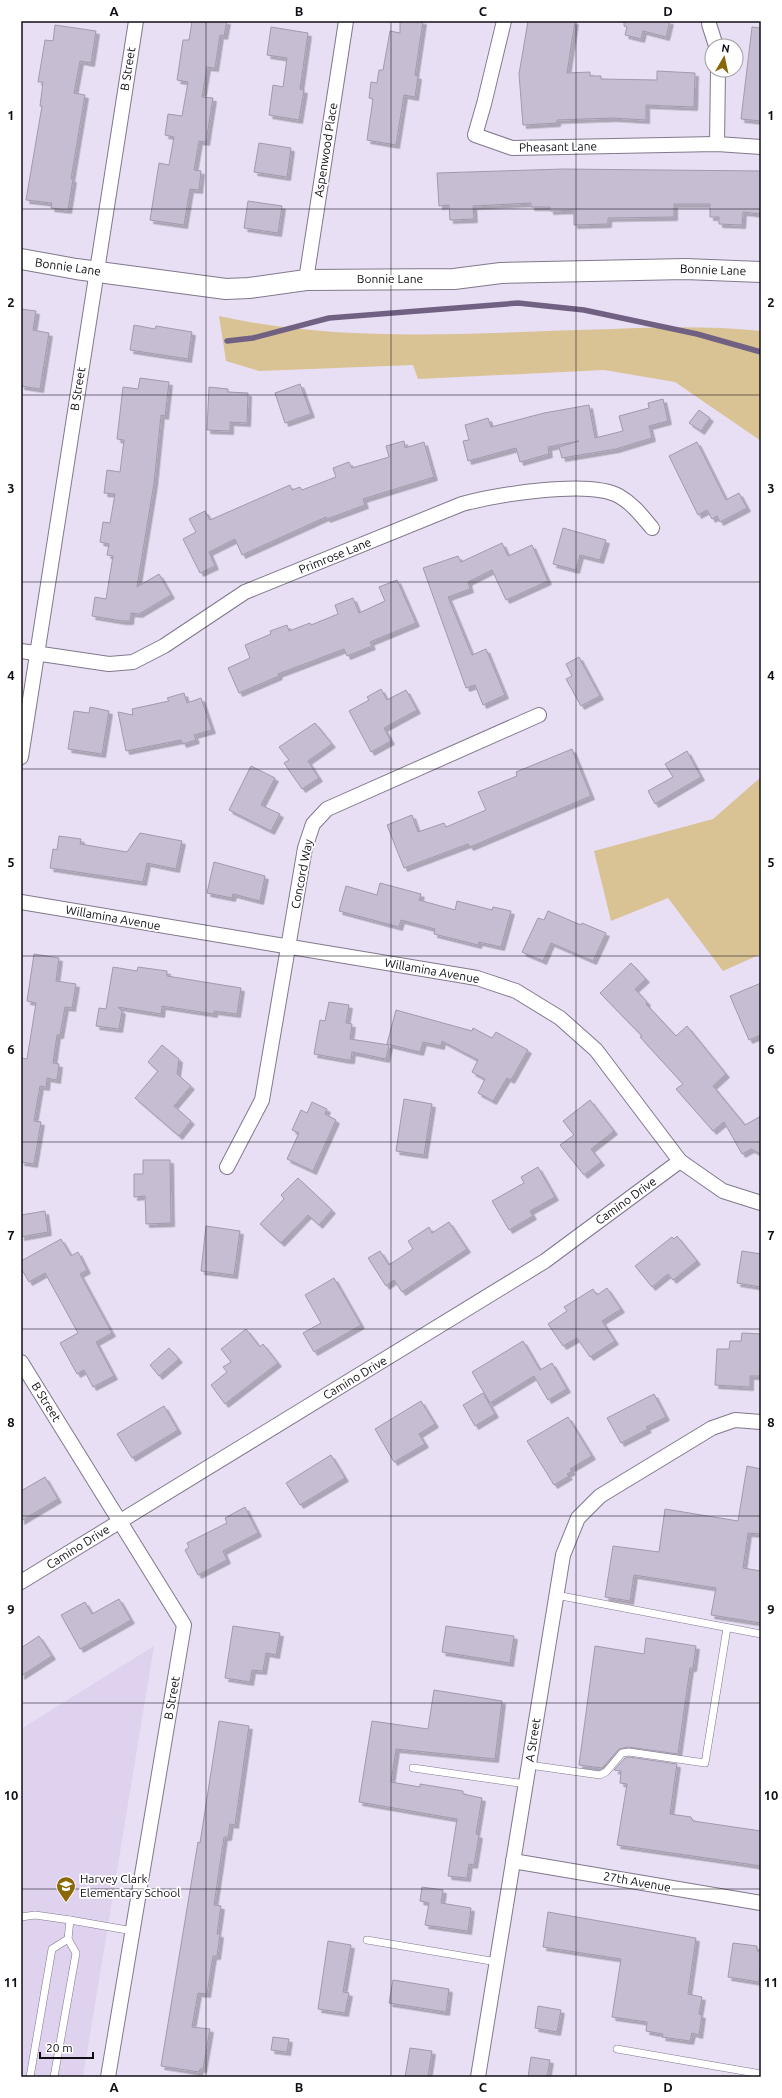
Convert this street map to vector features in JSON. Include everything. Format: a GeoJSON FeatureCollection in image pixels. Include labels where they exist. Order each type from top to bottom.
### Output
{"type":"FeatureCollection","features":[{"type":"Feature","properties":{"kind":"street","name":"B Street"},"geometry":{"type":"LineString","coordinates":[[21,757],[136,21]]}},
{"type":"Feature","properties":{"kind":"street","name":"Aspenwood Place"},"geometry":{"type":"LineString","coordinates":[[306,280],[346,21]]}},
{"type":"Feature","properties":{"kind":"street","name":"Pheasant Lane"},"geometry":{"type":"LineString","coordinates":[[504,21],[475,135],[512,148],[718,144],[761,147]]}},
{"type":"Feature","properties":{"kind":"street"},"geometry":{"type":"LineString","coordinates":[[709,24],[713,38]]}},
{"type":"Feature","properties":{"kind":"street"},"geometry":{"type":"LineString","coordinates":[[718,78],[718,144]]}},
{"type":"Feature","properties":{"kind":"street","name":"Bonnie Lane"},"geometry":{"type":"LineString","coordinates":[[21,259],[226,289],[249,288],[306,280],[447,279],[501,273],[685,269],[761,272]]}},
{"type":"Feature","properties":{"kind":"street","name":"Primrose Lane"},"geometry":{"type":"LineString","coordinates":[[21,650],[109,664],[133,662],[164,646],[245,592],[462,504],[487,497],[562,489],[604,491],[618,495],[629,503],[640,513],[652,528]]}},
{"type":"Feature","properties":{"kind":"street","name":"Concord Way"},"geometry":{"type":"LineString","coordinates":[[227,1167],[262,1100],[305,848],[313,824],[327,809],[539,716]]}},
{"type":"Feature","properties":{"kind":"street","name":"Willamina Avenue"},"geometry":{"type":"LineString","coordinates":[[21,902],[289,948],[477,978],[516,991],[560,1018],[596,1050],[680,1161],[723,1191],[761,1203]]}},
{"type":"Feature","properties":{"kind":"street","name":"Camino Drive"},"geometry":{"type":"LineString","coordinates":[[21,1582],[545,1261],[680,1161]]}},
{"type":"Feature","properties":{"kind":"street","name":"B Street"},"geometry":{"type":"LineString","coordinates":[[21,1362],[184,1625],[108,2077]]}},
{"type":"Feature","properties":{"kind":"street","name":"A Street"},"geometry":{"type":"LineString","coordinates":[[478,2077],[563,1555],[578,1518],[600,1496],[712,1428],[735,1420],[761,1422]]}},
{"type":"Feature","properties":{"kind":"street","name":"27th Avenue"},"geometry":{"type":"LineString","coordinates":[[513,1861],[761,1903]]}},
{"type":"Feature","properties":{"kind":"lane"},"geometry":{"type":"LineString","coordinates":[[556,1595],[761,1634]]}},
{"type":"Feature","properties":{"kind":"lane"},"geometry":{"type":"LineString","coordinates":[[529,1765],[600,1775],[606,1772],[622,1753],[629,1752],[705,1763],[726,1628]]}},
{"type":"Feature","properties":{"kind":"lane"},"geometry":{"type":"LineString","coordinates":[[413,1768],[526,1784]]}},
{"type":"Feature","properties":{"kind":"lane"},"geometry":{"type":"LineString","coordinates":[[21,1917],[35,1915],[133,1931]]}},
{"type":"Feature","properties":{"kind":"lane"},"geometry":{"type":"LineString","coordinates":[[54,2077],[76,1953],[68,1939],[70,1920]]}},
{"type":"Feature","properties":{"kind":"lane"},"geometry":{"type":"LineString","coordinates":[[30,2077],[52,1949],[68,1939]]}},
{"type":"Feature","properties":{"kind":"lane"},"geometry":{"type":"LineString","coordinates":[[367,1940],[497,1962]]}},
{"type":"Feature","properties":{"kind":"lane"},"geometry":{"type":"LineString","coordinates":[[617,2049],[761,2074]]}},
{"type":"Feature","properties":{"kind":"shaded area"},"geometry":{"type":"Polygon","coordinates":[[[219,316],[268,325],[317,331],[366,334],[465,334],[668,327],[724,328],[761,331],[761,441],[675,382],[604,370],[418,379],[413,365],[259,371],[226,361],[219,316]]]}},
{"type":"Feature","properties":{"kind":"shaded area"},"geometry":{"type":"Polygon","coordinates":[[[761,777],[761,954],[723,971],[668,898],[611,921],[594,851],[713,819],[761,777]]]}},
{"type":"Feature","properties":{"kind":"shaded area","name":"Harvey Clark Elementary School"},"geometry":{"type":"Polygon","coordinates":[[[154,1646],[83,2077],[21,2077],[21,1729],[154,1646]]]}},
{"type":"Feature","properties":{"kind":"building"},"geometry":{"type":"Polygon","coordinates":[[[192,21],[227,21],[224,36],[220,35],[215,68],[207,67],[202,97],[213,98],[206,142],[199,141],[194,170],[201,171],[199,190],[190,189],[184,225],[150,220],[159,163],[169,165],[174,137],[165,135],[168,114],[182,116],[188,82],[177,80],[183,40],[189,40],[192,21]]]}},
{"type":"Feature","properties":{"kind":"building"},"geometry":{"type":"Polygon","coordinates":[[[400,21],[423,21],[415,75],[418,76],[415,97],[404,95],[396,145],[367,140],[373,99],[369,98],[371,82],[377,83],[379,70],[383,70],[390,31],[400,33],[400,21]]]}},
{"type":"Feature","properties":{"kind":"building"},"geometry":{"type":"Polygon","coordinates":[[[528,21],[575,21],[567,73],[590,72],[590,76],[601,76],[601,79],[657,80],[657,71],[695,73],[694,107],[646,105],[646,120],[613,118],[557,120],[557,123],[523,125],[519,74],[528,21]]]}},
{"type":"Feature","properties":{"kind":"building"},"geometry":{"type":"Polygon","coordinates":[[[624,21],[670,21],[666,37],[643,31],[641,39],[625,35],[627,27],[624,26],[624,21]]]}},
{"type":"Feature","properties":{"kind":"building"},"geometry":{"type":"Polygon","coordinates":[[[55,25],[96,31],[91,63],[80,61],[74,93],[85,95],[71,179],[73,179],[68,210],[51,208],[52,203],[26,200],[42,106],[40,106],[43,82],[38,82],[45,40],[53,41],[55,25]]]}},
{"type":"Feature","properties":{"kind":"building"},"geometry":{"type":"Polygon","coordinates":[[[271,27],[308,33],[300,89],[304,90],[299,120],[269,115],[273,85],[283,87],[287,58],[267,55],[271,27]]]}},
{"type":"Feature","properties":{"kind":"building"},"geometry":{"type":"Polygon","coordinates":[[[752,27],[761,28],[761,121],[741,119],[752,27]]]}},
{"type":"Feature","properties":{"kind":"building"},"geometry":{"type":"Polygon","coordinates":[[[259,143],[291,148],[287,177],[254,172],[259,143]]]}},
{"type":"Feature","properties":{"kind":"building"},"geometry":{"type":"Polygon","coordinates":[[[563,169],[761,171],[761,214],[743,212],[742,225],[719,224],[719,217],[710,217],[710,204],[674,204],[674,217],[608,218],[608,224],[574,225],[574,210],[550,211],[550,207],[531,207],[531,203],[473,206],[474,219],[450,220],[449,205],[439,206],[437,173],[563,169]]]}},
{"type":"Feature","properties":{"kind":"building"},"geometry":{"type":"Polygon","coordinates":[[[248,201],[282,206],[278,233],[244,228],[248,201]]]}},
{"type":"Feature","properties":{"kind":"building"},"geometry":{"type":"Polygon","coordinates":[[[21,309],[36,311],[33,330],[49,333],[40,389],[21,386],[21,309]]]}},
{"type":"Feature","properties":{"kind":"building"},"geometry":{"type":"Polygon","coordinates":[[[134,325],[155,329],[156,326],[192,332],[188,359],[130,350],[134,325]]]}},
{"type":"Feature","properties":{"kind":"building"},"geometry":{"type":"Polygon","coordinates":[[[140,378],[169,382],[165,416],[161,415],[154,483],[137,587],[159,574],[171,595],[139,614],[131,613],[130,621],[122,621],[92,616],[95,597],[106,599],[113,556],[107,555],[109,544],[100,542],[103,522],[110,523],[115,494],[104,493],[107,470],[120,472],[124,440],[117,439],[123,387],[138,389],[140,378]]]}},
{"type":"Feature","properties":{"kind":"building"},"geometry":{"type":"Polygon","coordinates":[[[300,384],[311,414],[285,423],[275,393],[300,384]]]}},
{"type":"Feature","properties":{"kind":"building"},"geometry":{"type":"Polygon","coordinates":[[[209,387],[228,389],[228,392],[248,393],[247,423],[230,422],[230,431],[207,430],[209,387]]]}},
{"type":"Feature","properties":{"kind":"building"},"geometry":{"type":"Polygon","coordinates":[[[663,399],[668,421],[649,426],[652,438],[616,449],[562,458],[559,447],[579,441],[548,447],[549,454],[520,462],[516,448],[468,461],[463,441],[469,440],[465,425],[488,418],[491,427],[544,413],[589,405],[595,438],[623,431],[619,416],[649,408],[648,403],[663,399]]]}},
{"type":"Feature","properties":{"kind":"building"},"geometry":{"type":"Polygon","coordinates":[[[699,410],[710,418],[701,431],[689,423],[699,410]]]}},
{"type":"Feature","properties":{"kind":"building"},"geometry":{"type":"Polygon","coordinates":[[[404,441],[405,448],[424,442],[434,477],[363,499],[365,505],[327,519],[326,517],[242,555],[235,539],[209,552],[215,566],[200,573],[183,539],[196,532],[189,519],[205,511],[210,520],[290,485],[292,490],[300,487],[302,490],[336,477],[333,468],[349,462],[352,468],[389,457],[386,446],[404,441]]]}},
{"type":"Feature","properties":{"kind":"building"},"geometry":{"type":"Polygon","coordinates":[[[697,442],[726,500],[739,493],[747,508],[720,522],[717,516],[712,519],[707,510],[698,515],[669,456],[697,442]]]}},
{"type":"Feature","properties":{"kind":"building"},"geometry":{"type":"Polygon","coordinates":[[[563,528],[606,540],[600,560],[580,555],[576,570],[553,564],[563,528]]]}},
{"type":"Feature","properties":{"kind":"building"},"geometry":{"type":"Polygon","coordinates":[[[502,543],[508,556],[532,545],[548,581],[506,600],[492,570],[468,582],[470,589],[448,597],[472,655],[486,649],[505,695],[483,705],[475,685],[466,688],[423,568],[458,556],[461,562],[502,543]]]}},
{"type":"Feature","properties":{"kind":"building"},"geometry":{"type":"Polygon","coordinates":[[[397,580],[416,623],[370,642],[372,646],[347,656],[344,649],[278,674],[279,676],[239,693],[228,668],[250,658],[245,645],[271,634],[270,631],[287,625],[289,631],[310,623],[311,625],[338,614],[335,605],[353,598],[359,613],[385,601],[379,587],[397,580]]]}},
{"type":"Feature","properties":{"kind":"building"},"geometry":{"type":"Polygon","coordinates":[[[579,657],[600,696],[581,706],[566,679],[572,676],[566,664],[579,657]]]}},
{"type":"Feature","properties":{"kind":"building"},"geometry":{"type":"Polygon","coordinates":[[[381,689],[387,700],[406,690],[417,710],[384,728],[391,741],[371,752],[349,711],[369,700],[367,697],[381,689]]]}},
{"type":"Feature","properties":{"kind":"building"},"geometry":{"type":"Polygon","coordinates":[[[184,693],[187,703],[201,698],[212,730],[194,735],[196,740],[183,744],[181,740],[126,751],[118,712],[133,715],[132,709],[169,701],[167,698],[184,693]]]}},
{"type":"Feature","properties":{"kind":"building"},"geometry":{"type":"Polygon","coordinates":[[[90,707],[109,711],[102,754],[68,749],[74,711],[89,713],[90,707]]]}},
{"type":"Feature","properties":{"kind":"building"},"geometry":{"type":"Polygon","coordinates":[[[315,723],[332,744],[308,761],[319,778],[302,789],[284,763],[289,760],[279,747],[315,723]]]}},
{"type":"Feature","properties":{"kind":"building"},"geometry":{"type":"Polygon","coordinates":[[[572,749],[591,796],[470,847],[468,844],[404,868],[387,825],[412,815],[418,832],[444,823],[446,827],[486,810],[478,792],[517,776],[516,772],[572,749]]]}},
{"type":"Feature","properties":{"kind":"building"},"geometry":{"type":"Polygon","coordinates":[[[687,751],[701,777],[655,804],[648,791],[673,777],[665,764],[687,751]]]}},
{"type":"Feature","properties":{"kind":"building"},"geometry":{"type":"Polygon","coordinates":[[[251,766],[275,778],[261,805],[280,814],[271,831],[229,810],[251,766]]]}},
{"type":"Feature","properties":{"kind":"building"},"geometry":{"type":"Polygon","coordinates":[[[140,833],[182,841],[176,869],[147,863],[143,882],[50,868],[53,849],[57,850],[59,836],[81,839],[80,844],[127,852],[140,833]]]}},
{"type":"Feature","properties":{"kind":"building"},"geometry":{"type":"Polygon","coordinates":[[[214,862],[265,876],[260,901],[233,894],[232,898],[207,893],[214,862]]]}},
{"type":"Feature","properties":{"kind":"building"},"geometry":{"type":"Polygon","coordinates":[[[380,883],[421,894],[419,900],[455,910],[457,901],[492,910],[493,907],[511,911],[501,947],[479,942],[478,945],[434,934],[435,929],[401,920],[399,927],[339,911],[346,886],[377,895],[380,883]]]}},
{"type":"Feature","properties":{"kind":"building"},"geometry":{"type":"Polygon","coordinates":[[[548,911],[581,925],[582,923],[606,933],[593,961],[551,943],[543,961],[522,952],[538,918],[544,920],[548,911]]]}},
{"type":"Feature","properties":{"kind":"building"},"geometry":{"type":"Polygon","coordinates":[[[34,954],[59,958],[56,981],[76,984],[72,1008],[65,1007],[60,1035],[57,1035],[53,1063],[59,1064],[57,1080],[47,1078],[46,1087],[40,1086],[34,1121],[41,1122],[34,1164],[21,1162],[21,1058],[27,1059],[36,1003],[27,1001],[34,954]]]}},
{"type":"Feature","properties":{"kind":"building"},"geometry":{"type":"Polygon","coordinates":[[[631,963],[646,979],[635,989],[647,1002],[646,1004],[676,1036],[687,1026],[726,1074],[713,1086],[745,1125],[761,1116],[761,1154],[751,1149],[742,1154],[724,1122],[713,1131],[676,1089],[683,1084],[640,1037],[642,1036],[600,993],[631,963]]]}},
{"type":"Feature","properties":{"kind":"building"},"geometry":{"type":"Polygon","coordinates":[[[113,967],[137,971],[138,967],[167,971],[167,976],[241,988],[237,1014],[214,1011],[214,1014],[162,1006],[161,1014],[118,1007],[122,1011],[119,1029],[96,1026],[99,1008],[106,1009],[113,967]]]}},
{"type":"Feature","properties":{"kind":"building"},"geometry":{"type":"Polygon","coordinates":[[[761,983],[761,1035],[749,1040],[730,996],[761,983]]]}},
{"type":"Feature","properties":{"kind":"building"},"geometry":{"type":"Polygon","coordinates":[[[329,1002],[349,1005],[346,1023],[352,1024],[350,1039],[389,1045],[386,1059],[352,1052],[351,1060],[314,1054],[320,1020],[325,1021],[329,1002]]]}},
{"type":"Feature","properties":{"kind":"building"},"geometry":{"type":"Polygon","coordinates":[[[396,1010],[472,1031],[473,1028],[492,1038],[496,1032],[528,1050],[511,1080],[507,1078],[493,1101],[478,1093],[485,1079],[472,1072],[478,1060],[442,1041],[441,1046],[423,1042],[420,1052],[387,1044],[396,1010]]]}},
{"type":"Feature","properties":{"kind":"building"},"geometry":{"type":"Polygon","coordinates":[[[162,1045],[179,1059],[177,1074],[191,1086],[174,1106],[191,1121],[179,1136],[135,1098],[158,1071],[148,1062],[162,1045]]]}},
{"type":"Feature","properties":{"kind":"building"},"geometry":{"type":"Polygon","coordinates":[[[404,1099],[432,1104],[424,1155],[396,1151],[404,1099]]]}},
{"type":"Feature","properties":{"kind":"building"},"geometry":{"type":"Polygon","coordinates":[[[590,1100],[614,1131],[591,1149],[601,1162],[584,1175],[560,1145],[574,1135],[563,1121],[590,1100]]]}},
{"type":"Feature","properties":{"kind":"building"},"geometry":{"type":"Polygon","coordinates":[[[312,1102],[327,1109],[325,1114],[336,1120],[313,1171],[287,1159],[299,1133],[292,1130],[301,1110],[307,1113],[312,1102]]]}},
{"type":"Feature","properties":{"kind":"building"},"geometry":{"type":"Polygon","coordinates":[[[143,1160],[170,1160],[171,1223],[146,1224],[145,1196],[134,1197],[134,1174],[143,1174],[143,1160]]]}},
{"type":"Feature","properties":{"kind":"building"},"geometry":{"type":"Polygon","coordinates":[[[538,1167],[555,1197],[530,1211],[533,1216],[509,1230],[492,1201],[524,1183],[521,1177],[538,1167]]]}},
{"type":"Feature","properties":{"kind":"building"},"geometry":{"type":"Polygon","coordinates":[[[298,1178],[332,1210],[319,1225],[308,1215],[281,1243],[260,1224],[284,1199],[281,1195],[298,1178]]]}},
{"type":"Feature","properties":{"kind":"building"},"geometry":{"type":"Polygon","coordinates":[[[45,1211],[48,1232],[21,1237],[21,1215],[45,1211]]]}},
{"type":"Feature","properties":{"kind":"building"},"geometry":{"type":"Polygon","coordinates":[[[449,1222],[467,1249],[402,1292],[394,1280],[386,1286],[368,1258],[380,1251],[389,1265],[413,1249],[408,1241],[429,1227],[432,1233],[449,1222]]]}},
{"type":"Feature","properties":{"kind":"building"},"geometry":{"type":"Polygon","coordinates":[[[206,1226],[240,1231],[234,1275],[201,1271],[206,1226]]]}},
{"type":"Feature","properties":{"kind":"building"},"geometry":{"type":"Polygon","coordinates":[[[677,1236],[697,1261],[673,1280],[668,1274],[652,1287],[635,1266],[672,1237],[674,1239],[677,1236]]]}},
{"type":"Feature","properties":{"kind":"building"},"geometry":{"type":"Polygon","coordinates":[[[61,1239],[71,1256],[78,1252],[87,1270],[80,1274],[112,1333],[96,1342],[114,1376],[93,1387],[84,1370],[77,1374],[60,1343],[78,1333],[45,1273],[29,1282],[21,1268],[21,1261],[61,1239]]]}},
{"type":"Feature","properties":{"kind":"building"},"geometry":{"type":"Polygon","coordinates":[[[742,1251],[761,1254],[761,1287],[737,1283],[742,1251]]]}},
{"type":"Feature","properties":{"kind":"building"},"geometry":{"type":"Polygon","coordinates":[[[334,1278],[361,1325],[314,1352],[303,1333],[321,1323],[305,1295],[334,1278]]]}},
{"type":"Feature","properties":{"kind":"building"},"geometry":{"type":"Polygon","coordinates":[[[607,1288],[621,1309],[602,1321],[615,1341],[590,1357],[577,1338],[563,1346],[548,1324],[567,1311],[564,1307],[593,1289],[597,1295],[607,1288]]]}},
{"type":"Feature","properties":{"kind":"building"},"geometry":{"type":"Polygon","coordinates":[[[246,1329],[260,1347],[263,1344],[278,1363],[225,1404],[211,1385],[227,1372],[223,1367],[231,1362],[221,1349],[246,1329]]]}},
{"type":"Feature","properties":{"kind":"building"},"geometry":{"type":"Polygon","coordinates":[[[742,1333],[761,1334],[761,1376],[750,1376],[750,1387],[715,1385],[717,1349],[729,1349],[730,1341],[741,1341],[742,1333]]]}},
{"type":"Feature","properties":{"kind":"building"},"geometry":{"type":"Polygon","coordinates":[[[523,1341],[540,1370],[552,1363],[567,1389],[548,1400],[534,1376],[490,1403],[472,1372],[523,1341]]]}},
{"type":"Feature","properties":{"kind":"building"},"geometry":{"type":"Polygon","coordinates":[[[169,1348],[179,1359],[159,1376],[150,1365],[169,1348]]]}},
{"type":"Feature","properties":{"kind":"building"},"geometry":{"type":"Polygon","coordinates":[[[483,1393],[495,1414],[475,1426],[463,1405],[483,1393]]]}},
{"type":"Feature","properties":{"kind":"building"},"geometry":{"type":"Polygon","coordinates":[[[654,1394],[666,1417],[646,1427],[648,1429],[621,1443],[607,1418],[654,1394]]]}},
{"type":"Feature","properties":{"kind":"building"},"geometry":{"type":"Polygon","coordinates":[[[421,1401],[435,1424],[419,1434],[425,1444],[394,1462],[375,1429],[421,1401]]]}},
{"type":"Feature","properties":{"kind":"building"},"geometry":{"type":"Polygon","coordinates":[[[164,1406],[178,1430],[132,1458],[117,1434],[164,1406]]]}},
{"type":"Feature","properties":{"kind":"building"},"geometry":{"type":"Polygon","coordinates":[[[568,1417],[592,1456],[570,1469],[572,1471],[567,1474],[569,1476],[554,1485],[527,1441],[568,1417]]]}},
{"type":"Feature","properties":{"kind":"building"},"geometry":{"type":"Polygon","coordinates":[[[331,1455],[345,1478],[300,1505],[286,1483],[331,1455]]]}},
{"type":"Feature","properties":{"kind":"building"},"geometry":{"type":"Polygon","coordinates":[[[747,1466],[761,1469],[761,1534],[748,1533],[743,1568],[761,1571],[761,1623],[711,1615],[716,1588],[634,1575],[630,1601],[605,1597],[613,1546],[659,1552],[665,1509],[738,1521],[747,1466]]]}},
{"type":"Feature","properties":{"kind":"building"},"geometry":{"type":"Polygon","coordinates":[[[45,1477],[58,1499],[21,1521],[21,1491],[45,1477]]]}},
{"type":"Feature","properties":{"kind":"building"},"geometry":{"type":"Polygon","coordinates":[[[245,1507],[258,1533],[223,1551],[227,1560],[198,1575],[185,1550],[189,1547],[187,1543],[227,1523],[225,1518],[245,1507]]]}},
{"type":"Feature","properties":{"kind":"building"},"geometry":{"type":"Polygon","coordinates":[[[119,1599],[131,1620],[80,1649],[61,1615],[85,1602],[92,1614],[119,1599]]]}},
{"type":"Feature","properties":{"kind":"building"},"geometry":{"type":"Polygon","coordinates":[[[233,1626],[280,1633],[276,1655],[266,1653],[263,1671],[252,1670],[250,1682],[225,1678],[233,1626]]]}},
{"type":"Feature","properties":{"kind":"building"},"geometry":{"type":"Polygon","coordinates":[[[446,1626],[514,1636],[510,1663],[442,1652],[446,1626]]]}},
{"type":"Feature","properties":{"kind":"building"},"geometry":{"type":"Polygon","coordinates":[[[39,1636],[52,1656],[21,1676],[21,1648],[39,1636]]]}},
{"type":"Feature","properties":{"kind":"building"},"geometry":{"type":"Polygon","coordinates":[[[646,1638],[696,1646],[693,1668],[690,1668],[678,1754],[628,1747],[619,1749],[602,1768],[579,1765],[595,1646],[644,1654],[646,1638]]]}},
{"type":"Feature","properties":{"kind":"building"},"geometry":{"type":"Polygon","coordinates":[[[434,1690],[502,1701],[495,1759],[396,1749],[391,1782],[420,1787],[420,1784],[463,1791],[463,1794],[482,1798],[476,1834],[479,1835],[474,1865],[469,1864],[467,1878],[448,1876],[457,1819],[359,1802],[372,1721],[428,1729],[434,1690]]]}},
{"type":"Feature","properties":{"kind":"building"},"geometry":{"type":"Polygon","coordinates":[[[219,1721],[249,1726],[235,1825],[230,1824],[228,1837],[224,1837],[214,1905],[221,1906],[217,1934],[220,1934],[217,1956],[213,1956],[207,1994],[198,1993],[192,2027],[210,2029],[203,2069],[200,2069],[199,2072],[161,2066],[198,1842],[200,1843],[219,1721]]]}},
{"type":"Feature","properties":{"kind":"building"},"geometry":{"type":"Polygon","coordinates":[[[629,1757],[677,1764],[670,1814],[691,1817],[693,1821],[761,1831],[761,1866],[617,1845],[627,1784],[620,1783],[621,1771],[614,1770],[625,1758],[629,1757]]]}},
{"type":"Feature","properties":{"kind":"building"},"geometry":{"type":"Polygon","coordinates":[[[422,1887],[443,1890],[441,1903],[471,1908],[468,1931],[425,1925],[429,1903],[420,1901],[422,1887]]]}},
{"type":"Feature","properties":{"kind":"building"},"geometry":{"type":"Polygon","coordinates":[[[548,1912],[696,1938],[688,1994],[702,1997],[699,2014],[702,2015],[699,2035],[692,2033],[690,2041],[662,2037],[663,2034],[646,2031],[647,2022],[612,2017],[621,1959],[543,1947],[548,1912]]]}},
{"type":"Feature","properties":{"kind":"building"},"geometry":{"type":"Polygon","coordinates":[[[328,1941],[351,1945],[343,1992],[349,1993],[345,2013],[318,2009],[328,1941]]]}},
{"type":"Feature","properties":{"kind":"building"},"geometry":{"type":"Polygon","coordinates":[[[733,1943],[757,1946],[757,1951],[761,1951],[759,1982],[728,1977],[733,1943]]]}},
{"type":"Feature","properties":{"kind":"building"},"geometry":{"type":"Polygon","coordinates":[[[393,1980],[449,1989],[446,2012],[389,2003],[393,1980]]]}},
{"type":"Feature","properties":{"kind":"building"},"geometry":{"type":"Polygon","coordinates":[[[538,2006],[561,2010],[557,2032],[535,2028],[538,2006]]]}},
{"type":"Feature","properties":{"kind":"building"},"geometry":{"type":"Polygon","coordinates":[[[273,2037],[289,2039],[287,2052],[271,2050],[273,2037]]]}},
{"type":"Feature","properties":{"kind":"building"},"geometry":{"type":"Polygon","coordinates":[[[410,2048],[432,2051],[428,2077],[405,2077],[410,2048]]]}},
{"type":"Feature","properties":{"kind":"building"},"geometry":{"type":"Polygon","coordinates":[[[531,2057],[550,2060],[547,2077],[528,2077],[531,2057]]]}},
{"type":"Feature","properties":{"kind":"waterway"},"geometry":{"type":"LineString","coordinates":[[227,341],[253,338],[329,318],[518,303],[584,310],[697,334],[761,352]]}},
{"type":"Feature","properties":{"kind":"place","name":"Harvey Clark Elementary School"},"geometry":{"type":"Point","coordinates":[66,1903]}}]}
